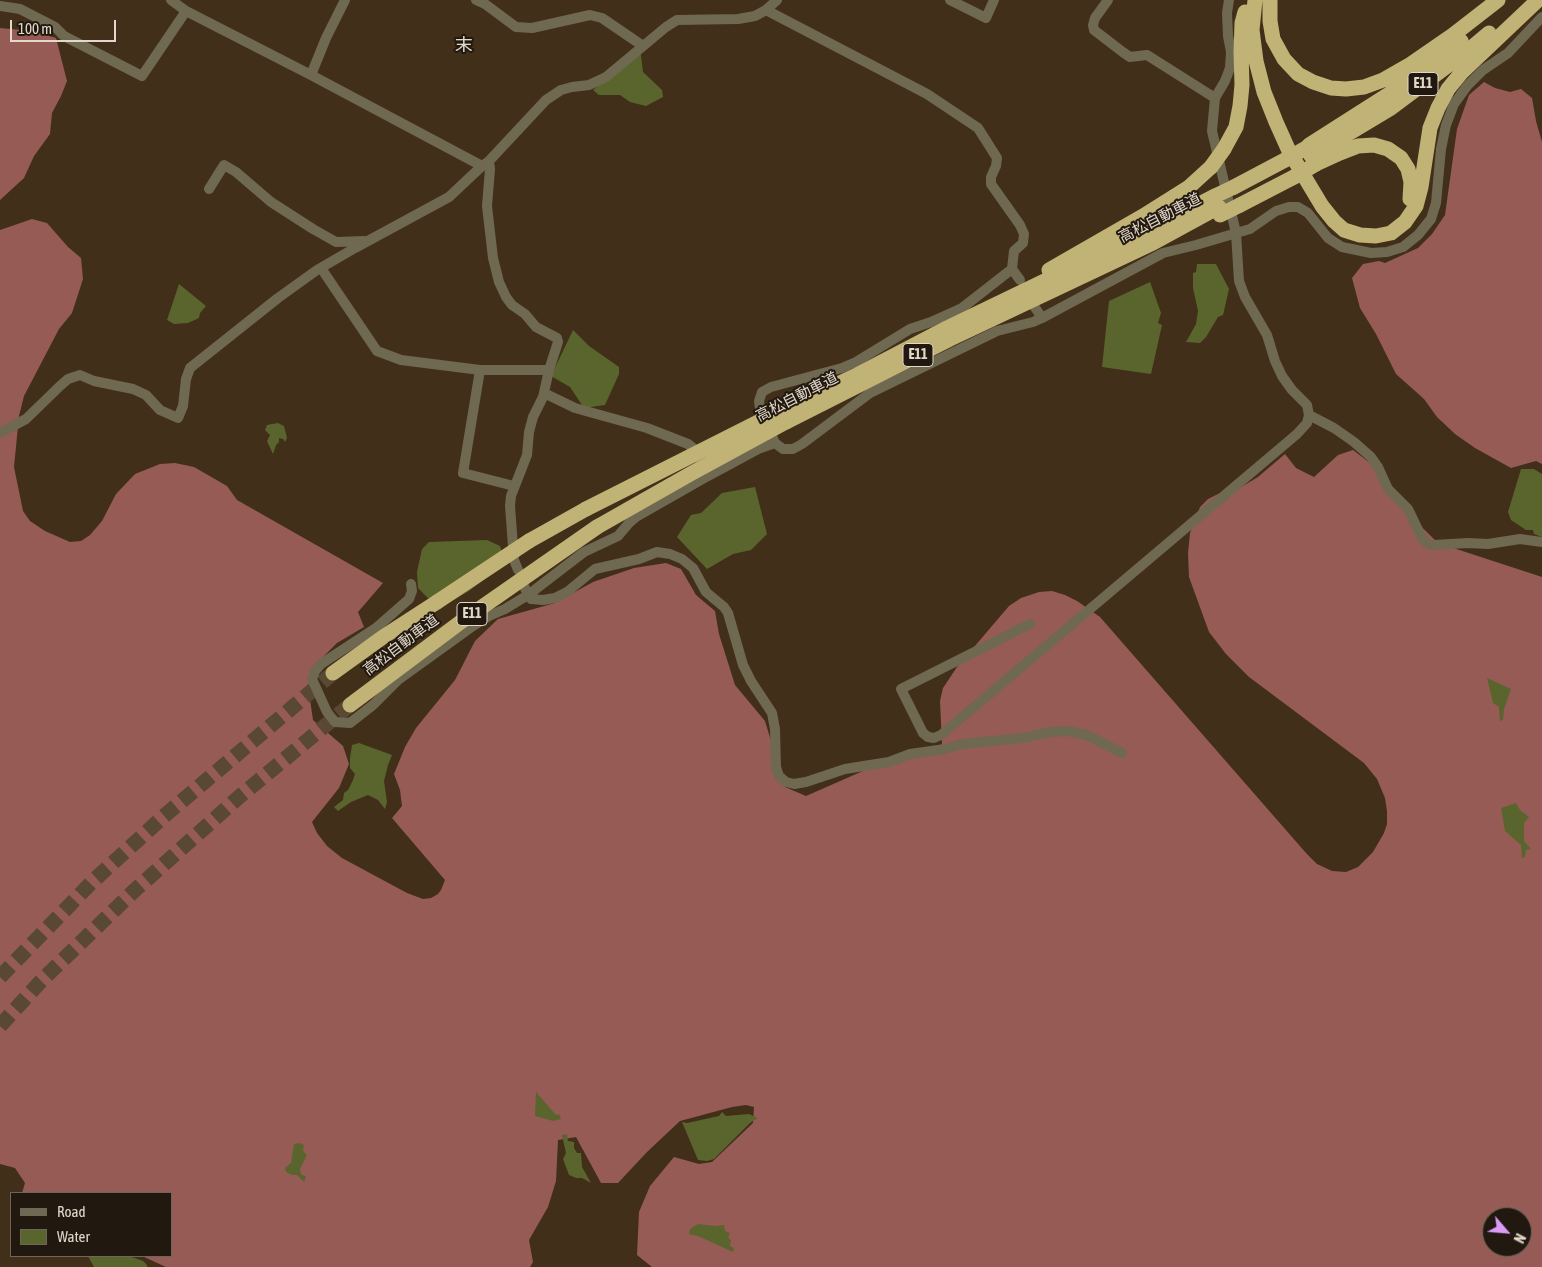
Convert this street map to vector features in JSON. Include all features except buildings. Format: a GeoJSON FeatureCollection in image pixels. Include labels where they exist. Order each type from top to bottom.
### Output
{"type":"FeatureCollection","features":[{"type":"Feature","properties":{"kind":"highway"},"geometry":{"type":"LineString","coordinates":[[1046,282],[1078,265],[1143,216],[1189,188],[1211,167],[1224,149],[1236,127],[1240,106],[1242,23],[1248,0]]}},
{"type":"Feature","properties":{"kind":"highway"},"geometry":{"type":"LineString","coordinates":[[1255,0],[1252,30],[1256,61],[1264,92],[1289,151],[1322,206],[1334,221],[1344,230],[1360,236],[1376,236],[1391,233],[1405,222],[1416,206],[1421,187],[1430,128],[1448,89],[1462,72],[1538,0]]}},
{"type":"Feature","properties":{"kind":"highway"},"geometry":{"type":"LineString","coordinates":[[1264,0],[1259,21],[1261,50],[1276,106],[1291,139],[1325,199],[1337,214],[1351,225],[1364,229],[1380,228],[1393,222],[1405,211],[1411,196],[1411,182],[1408,169],[1401,158],[1388,149],[1374,145],[1358,146],[1311,156]]}},
{"type":"Feature","properties":{"kind":"highway"},"geometry":{"type":"LineString","coordinates":[[1270,0],[1270,21],[1273,39],[1284,59],[1298,74],[1313,82],[1331,88],[1346,89],[1364,87],[1383,80],[1411,64],[1453,35],[1498,0]]}},
{"type":"Feature","properties":{"kind":"highway","name":"E11"},"geometry":{"type":"LineString","coordinates":[[1311,156],[1389,94],[1458,44],[1511,0]]}},
{"type":"Feature","properties":{"kind":"highway","name":"E11"},"geometry":{"type":"LineString","coordinates":[[1311,156],[1391,108],[1470,49],[1528,0]]}},
{"type":"Feature","properties":{"kind":"highway","name":"高松自動車道"},"geometry":{"type":"LineString","coordinates":[[1078,265],[1153,243],[1311,156]]}},
{"type":"Feature","properties":{"kind":"highway","name":"高松自動車道"},"geometry":{"type":"LineString","coordinates":[[333,673],[383,637],[529,541],[586,509],[950,339],[1078,265],[1218,206]]}},
{"type":"Feature","properties":{"kind":"highway","name":"高松自動車道"},"geometry":{"type":"LineString","coordinates":[[350,705],[462,620],[597,527],[692,473],[857,374],[947,328],[1046,282]]}},
{"type":"Feature","properties":{"kind":"street"},"geometry":{"type":"LineString","coordinates":[[171,0],[186,10],[311,75],[486,163]]}},
{"type":"Feature","properties":{"kind":"street"},"geometry":{"type":"LineString","coordinates":[[311,75],[326,38],[345,0]]}},
{"type":"Feature","properties":{"kind":"street"},"geometry":{"type":"LineString","coordinates":[[476,0],[490,7],[516,27],[532,28],[590,15],[602,18],[643,46]]}},
{"type":"Feature","properties":{"kind":"street"},"geometry":{"type":"LineString","coordinates":[[0,433],[26,419],[60,386],[80,375],[94,381],[133,388],[146,395],[160,410],[178,418],[183,406],[186,379],[190,368],[278,298],[321,268],[449,197],[486,163],[546,100],[561,90],[589,85],[600,80],[677,20],[738,19],[754,16],[766,10],[777,0]]}},
{"type":"Feature","properties":{"kind":"street"},"geometry":{"type":"LineString","coordinates":[[950,0],[986,18],[994,0]]}},
{"type":"Feature","properties":{"kind":"street"},"geometry":{"type":"LineString","coordinates":[[1108,0],[1096,18],[1093,25],[1094,30],[1124,53],[1130,56],[1147,54],[1215,98]]}},
{"type":"Feature","properties":{"kind":"street"},"geometry":{"type":"LineString","coordinates":[[1030,624],[901,689],[923,733],[928,737],[934,738],[941,735],[1297,434],[1307,423],[1309,415],[1307,405],[1292,390],[1282,376],[1267,335],[1245,297],[1239,281],[1236,233],[1212,131],[1215,98],[1230,68],[1231,52],[1227,13],[1229,0]]}},
{"type":"Feature","properties":{"kind":"street"},"geometry":{"type":"LineString","coordinates":[[0,6],[20,9],[55,27],[64,36],[142,76],[186,10]]}},
{"type":"Feature","properties":{"kind":"street"},"geometry":{"type":"LineString","coordinates":[[766,10],[927,94],[978,128],[997,158],[991,177],[991,184],[1020,225],[1024,234],[1023,242],[1014,251],[1012,269],[1020,280]]}},
{"type":"Feature","properties":{"kind":"street"},"geometry":{"type":"LineString","coordinates":[[1012,269],[962,308],[904,332],[856,362],[842,368],[771,387],[762,392],[759,401],[760,409],[774,443],[783,449],[793,449],[870,393],[997,331],[1042,318],[1163,253],[1250,229],[1276,211],[1289,207],[1298,207],[1308,213],[1328,238],[1342,246],[1371,253],[1387,252],[1403,246],[1418,235],[1431,219],[1436,202],[1441,149],[1446,125],[1454,104],[1467,86],[1483,70],[1508,53],[1542,17]]}},
{"type":"Feature","properties":{"kind":"street"},"geometry":{"type":"LineString","coordinates":[[486,163],[493,258],[506,297],[536,327],[557,338],[558,342],[544,394],[533,417],[529,432],[527,455],[522,472],[514,486],[510,506],[514,560],[518,570]]}},
{"type":"Feature","properties":{"kind":"street"},"geometry":{"type":"LineString","coordinates":[[209,188],[224,165],[236,172],[271,202],[336,242],[370,241]]}},
{"type":"Feature","properties":{"kind":"street"},"geometry":{"type":"LineString","coordinates":[[321,268],[377,351],[402,360],[480,370],[526,374],[549,370]]}},
{"type":"Feature","properties":{"kind":"street"},"geometry":{"type":"LineString","coordinates":[[1034,306],[1042,318]]}},
{"type":"Feature","properties":{"kind":"street"},"geometry":{"type":"LineString","coordinates":[[480,370],[463,473],[514,486]]}},
{"type":"Feature","properties":{"kind":"street"},"geometry":{"type":"LineString","coordinates":[[544,394],[575,408],[647,428],[688,444],[694,448],[708,476]]}},
{"type":"Feature","properties":{"kind":"street"},"geometry":{"type":"LineString","coordinates":[[1309,415],[1334,428],[1371,457],[1388,489],[1408,509],[1422,538],[1427,543],[1433,546],[1468,543],[1488,544],[1520,539],[1542,542]]}},
{"type":"Feature","properties":{"kind":"street"},"geometry":{"type":"LineString","coordinates":[[412,584],[409,599],[376,628],[321,664],[315,671],[312,679],[327,712],[335,722],[350,723],[373,705],[398,680],[473,626],[505,609],[526,591],[584,552],[618,536],[636,518],[708,476],[758,449],[774,443]]}},
{"type":"Feature","properties":{"kind":"street"},"geometry":{"type":"LineString","coordinates":[[526,591],[531,599],[555,598],[567,592],[595,569],[639,559],[657,552],[670,554],[682,559],[694,568],[706,592],[724,607],[728,613],[743,665],[772,713],[776,729],[776,767],[779,776],[786,782],[794,784],[806,782],[845,769],[888,762],[910,754],[945,749],[962,744],[1068,731],[1087,735],[1122,753]]}},
{"type":"Feature","properties":{"kind":"shaded area"},"geometry":{"type":"Polygon","coordinates":[[[0,28],[32,31],[56,38],[67,81],[52,113],[50,134],[34,156],[24,178],[0,200],[0,28]]]}},
{"type":"Feature","properties":{"kind":"shaded area"},"geometry":{"type":"Polygon","coordinates":[[[1484,82],[1495,88],[1510,92],[1521,89],[1532,98],[1542,142],[1542,464],[1536,461],[1511,468],[1475,448],[1455,434],[1437,417],[1424,399],[1396,374],[1376,334],[1360,308],[1352,278],[1363,264],[1379,261],[1385,263],[1418,248],[1432,234],[1445,215],[1457,129],[1469,95],[1484,82]]]}},
{"type":"Feature","properties":{"kind":"shaded area"},"geometry":{"type":"Polygon","coordinates":[[[32,219],[47,223],[68,247],[81,258],[83,279],[72,313],[59,329],[24,396],[19,416],[14,467],[23,511],[30,521],[45,531],[70,542],[81,541],[90,535],[102,521],[116,494],[135,474],[160,464],[175,463],[194,467],[227,486],[237,500],[383,583],[358,612],[364,627],[337,643],[316,664],[308,686],[313,720],[343,746],[349,764],[339,788],[312,822],[317,833],[327,846],[342,858],[407,893],[423,899],[431,898],[438,894],[445,880],[392,818],[402,806],[400,790],[394,774],[405,747],[416,728],[455,680],[475,641],[498,619],[555,603],[593,582],[634,568],[666,563],[681,569],[696,595],[715,611],[719,634],[735,685],[765,721],[785,787],[806,796],[879,764],[933,750],[942,744],[940,701],[943,688],[957,667],[1009,606],[1021,598],[1039,592],[1052,591],[1065,595],[1100,617],[1317,864],[1332,871],[1346,872],[1358,867],[1373,852],[1384,833],[1387,824],[1385,798],[1377,779],[1364,763],[1249,677],[1226,654],[1209,632],[1189,577],[1188,553],[1190,533],[1200,507],[1208,499],[1220,493],[1233,492],[1258,477],[1285,454],[1296,468],[1314,477],[1338,455],[1353,450],[1378,469],[1385,491],[1438,543],[1542,577],[1542,1267],[652,1267],[637,1255],[639,1212],[650,1186],[674,1157],[699,1164],[712,1162],[753,1123],[754,1107],[746,1105],[680,1121],[618,1183],[601,1183],[576,1137],[558,1140],[556,1181],[548,1207],[529,1240],[533,1262],[530,1267],[166,1267],[144,1257],[172,1257],[172,1192],[22,1192],[25,1183],[15,1168],[0,1164],[0,230],[32,219]]]}},
{"type":"Feature","properties":{"kind":"water"},"geometry":{"type":"Polygon","coordinates":[[[640,48],[643,72],[662,90],[663,97],[646,106],[630,102],[620,95],[599,95],[593,90],[640,48]]]}},
{"type":"Feature","properties":{"kind":"water"},"geometry":{"type":"Polygon","coordinates":[[[1197,264],[1216,264],[1229,289],[1223,315],[1218,317],[1206,337],[1200,343],[1186,342],[1196,324],[1198,311],[1193,288],[1193,273],[1196,272],[1197,264]]]}},
{"type":"Feature","properties":{"kind":"water"},"geometry":{"type":"Polygon","coordinates":[[[1150,282],[1161,313],[1158,323],[1162,325],[1151,374],[1102,367],[1109,301],[1150,282]]]}},
{"type":"Feature","properties":{"kind":"water"},"geometry":{"type":"Polygon","coordinates":[[[179,284],[206,306],[200,313],[199,318],[188,323],[174,324],[167,320],[179,284]]]}},
{"type":"Feature","properties":{"kind":"water"},"geometry":{"type":"Polygon","coordinates":[[[573,330],[589,346],[619,367],[619,374],[605,405],[584,408],[570,387],[551,376],[573,330]]]}},
{"type":"Feature","properties":{"kind":"water"},"geometry":{"type":"Polygon","coordinates":[[[278,423],[284,426],[287,438],[285,442],[279,438],[273,454],[267,441],[270,435],[265,430],[267,425],[278,423]]]}},
{"type":"Feature","properties":{"kind":"water"},"geometry":{"type":"Polygon","coordinates":[[[1521,469],[1534,469],[1542,474],[1542,537],[1534,534],[1533,530],[1526,530],[1511,520],[1508,512],[1521,469]]]}},
{"type":"Feature","properties":{"kind":"water"},"geometry":{"type":"Polygon","coordinates":[[[755,487],[767,534],[751,550],[733,554],[707,569],[677,537],[691,515],[701,513],[722,493],[755,487]]]}},
{"type":"Feature","properties":{"kind":"water"},"geometry":{"type":"Polygon","coordinates":[[[487,540],[500,546],[502,566],[469,591],[443,606],[428,598],[418,588],[417,572],[422,549],[429,542],[487,540]]]}},
{"type":"Feature","properties":{"kind":"water"},"geometry":{"type":"Polygon","coordinates":[[[1487,678],[1511,689],[1504,709],[1503,720],[1500,721],[1499,707],[1493,703],[1487,678]]]}},
{"type":"Feature","properties":{"kind":"water"},"geometry":{"type":"Polygon","coordinates":[[[359,743],[392,755],[384,781],[387,802],[385,809],[378,800],[368,795],[351,802],[338,811],[334,807],[343,800],[344,793],[348,790],[355,774],[350,768],[352,745],[359,743]]]}},
{"type":"Feature","properties":{"kind":"water"},"geometry":{"type":"Polygon","coordinates":[[[1516,803],[1520,810],[1529,817],[1524,823],[1524,841],[1531,849],[1526,850],[1525,857],[1522,858],[1521,845],[1505,831],[1501,808],[1516,803]]]}},
{"type":"Feature","properties":{"kind":"water"},"geometry":{"type":"Polygon","coordinates":[[[536,1092],[556,1115],[559,1114],[561,1119],[553,1121],[535,1116],[536,1092]]]}},
{"type":"Feature","properties":{"kind":"water"},"geometry":{"type":"Polygon","coordinates":[[[722,1112],[726,1116],[749,1114],[758,1118],[750,1123],[714,1159],[707,1161],[698,1160],[682,1122],[687,1123],[719,1116],[722,1112]]]}},
{"type":"Feature","properties":{"kind":"water"},"geometry":{"type":"Polygon","coordinates":[[[567,1134],[568,1141],[574,1142],[574,1148],[577,1153],[581,1153],[582,1167],[591,1183],[582,1178],[569,1175],[563,1159],[566,1153],[562,1135],[567,1134]]]}},
{"type":"Feature","properties":{"kind":"water"},"geometry":{"type":"Polygon","coordinates":[[[294,1144],[304,1145],[303,1151],[307,1155],[300,1169],[301,1174],[306,1177],[304,1182],[297,1175],[286,1172],[285,1168],[291,1163],[294,1144]]]}},
{"type":"Feature","properties":{"kind":"water"},"geometry":{"type":"Polygon","coordinates":[[[698,1224],[724,1225],[725,1231],[730,1233],[728,1238],[731,1240],[730,1246],[734,1248],[733,1252],[698,1236],[689,1234],[690,1229],[698,1224]]]}},
{"type":"Feature","properties":{"kind":"water"},"geometry":{"type":"Polygon","coordinates":[[[89,1257],[132,1257],[143,1261],[147,1265],[147,1267],[94,1267],[89,1257]]]}},
{"type":"Feature","properties":{"kind":"tunnel"},"geometry":{"type":"LineString","coordinates":[[0,977],[92,882],[163,817],[333,673]]}},
{"type":"Feature","properties":{"kind":"tunnel"},"geometry":{"type":"LineString","coordinates":[[0,1026],[41,981],[135,890],[239,797],[350,705]]}},
{"type":"Feature","properties":{"kind":"district","name":"末"},"geometry":{"type":"Point","coordinates":[464,45]}}]}
